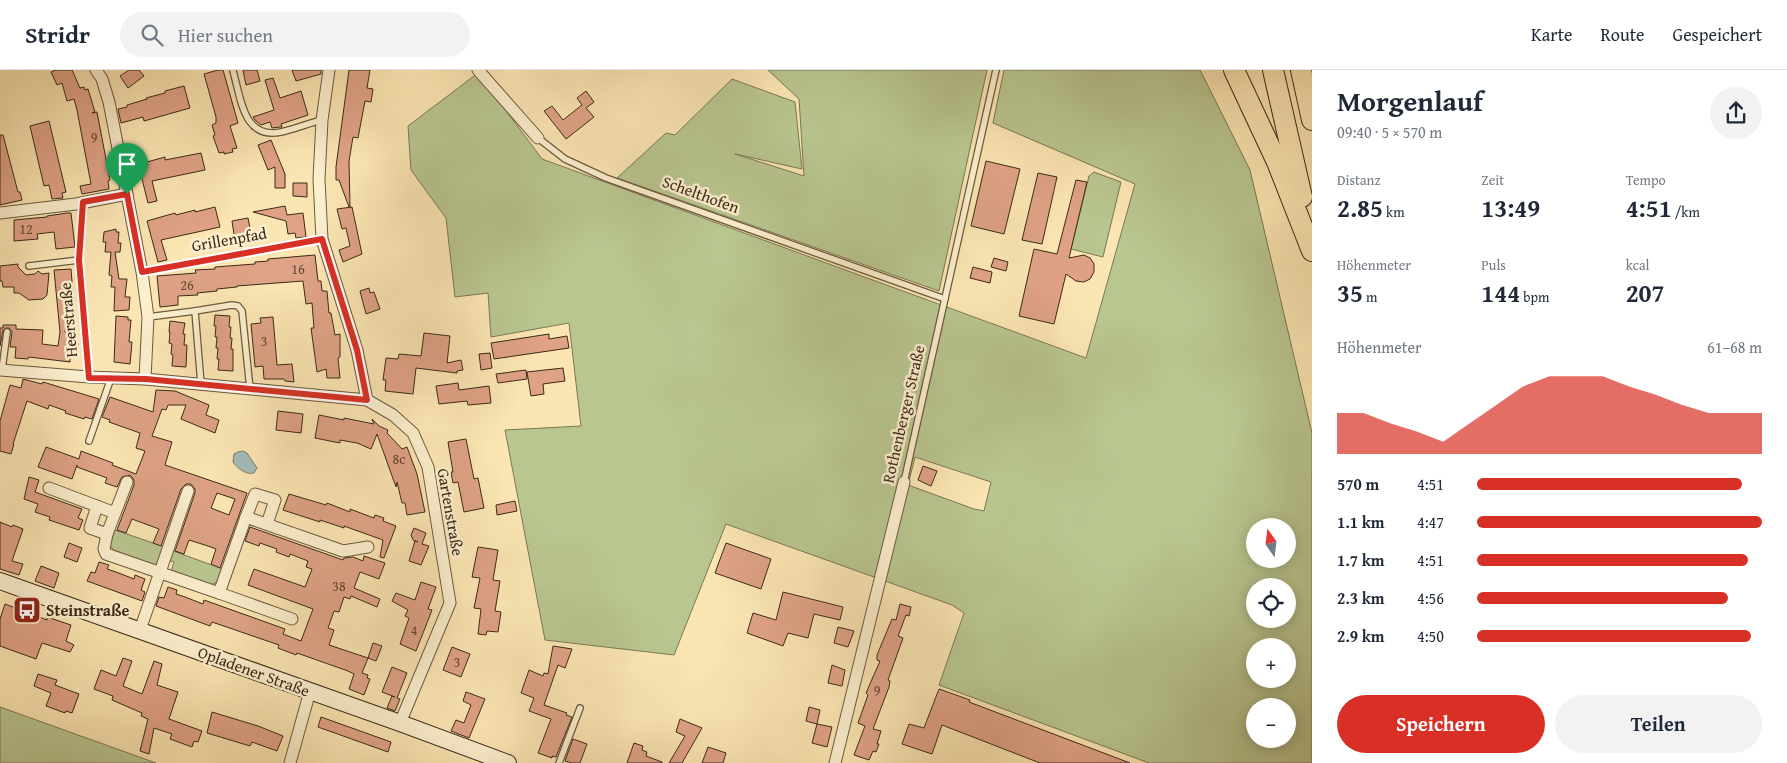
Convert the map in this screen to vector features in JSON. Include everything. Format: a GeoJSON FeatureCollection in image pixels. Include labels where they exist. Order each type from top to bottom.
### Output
{"type":"FeatureCollection","features":[{"type":"Feature","properties":{"kind":"highway"},"geometry":{"type":"LineString","coordinates":[[1234,70],[1277,162],[1312,251]]}},
{"type":"Feature","properties":{"kind":"highway"},"geometry":{"type":"LineString","coordinates":[[1273,70],[1312,244]]}},
{"type":"Feature","properties":{"kind":"highway"},"geometry":{"type":"LineString","coordinates":[[1301,70],[1312,120]]}},
{"type":"Feature","properties":{"kind":"main road","name":"Opladener Straße"},"geometry":{"type":"LineString","coordinates":[[0,580],[508,763]]}},
{"type":"Feature","properties":{"kind":"street"},"geometry":{"type":"LineString","coordinates":[[96,70],[102,79],[109,102],[142,272],[148,317],[146,379]]}},
{"type":"Feature","properties":{"kind":"street"},"geometry":{"type":"LineString","coordinates":[[329,70],[322,120],[319,179],[322,239],[357,350],[367,400]]}},
{"type":"Feature","properties":{"kind":"street","name":"Schelthofen"},"geometry":{"type":"LineString","coordinates":[[478,70],[538,138]]}},
{"type":"Feature","properties":{"kind":"street"},"geometry":{"type":"LineString","coordinates":[[0,213],[80,203],[127,194]]}},
{"type":"Feature","properties":{"kind":"street","name":"Heerstraße"},"geometry":{"type":"LineString","coordinates":[[1,370],[89,378],[146,379],[367,400]]}},
{"type":"Feature","properties":{"kind":"street","name":"Gartenstraße"},"geometry":{"type":"LineString","coordinates":[[367,400],[393,415],[414,433],[428,467],[450,603],[400,723]]}},
{"type":"Feature","properties":{"kind":"street"},"geometry":{"type":"LineString","coordinates":[[127,482],[107,534],[104,549],[106,554],[292,618]]}},
{"type":"Feature","properties":{"kind":"street","name":"Rothenberger Straße"},"geometry":{"type":"LineString","coordinates":[[835,763],[904,482]]}},
{"type":"Feature","properties":{"kind":"street"},"geometry":{"type":"LineString","coordinates":[[49,488],[116,513]]}},
{"type":"Feature","properties":{"kind":"street"},"geometry":{"type":"LineString","coordinates":[[140,630],[188,491]]}},
{"type":"Feature","properties":{"kind":"street"},"geometry":{"type":"LineString","coordinates":[[219,593],[255,494],[275,500],[267,524]]}},
{"type":"Feature","properties":{"kind":"street"},"geometry":{"type":"LineString","coordinates":[[97,506],[90,528],[107,534]]}},
{"type":"Feature","properties":{"kind":"street"},"geometry":{"type":"LineString","coordinates":[[246,518],[343,551],[368,547]]}},
{"type":"Feature","properties":{"kind":"street"},"geometry":{"type":"LineString","coordinates":[[290,763],[310,692]]}},
{"type":"Feature","properties":{"kind":"lane","name":"Rothenberger Straße"},"geometry":{"type":"LineString","coordinates":[[904,482],[996,70]]}},
{"type":"Feature","properties":{"kind":"lane"},"geometry":{"type":"LineString","coordinates":[[234,71],[246,117],[251,126],[257,130],[280,132],[322,120]]}},
{"type":"Feature","properties":{"kind":"lane","name":"Schelthofen"},"geometry":{"type":"LineString","coordinates":[[538,138],[565,159],[606,178],[945,298]]}},
{"type":"Feature","properties":{"kind":"lane","name":"Heerstraße"},"geometry":{"type":"LineString","coordinates":[[80,203],[79,260],[89,378]]}},
{"type":"Feature","properties":{"kind":"lane","name":"Grillenpfad"},"geometry":{"type":"LineString","coordinates":[[142,272],[322,239]]}},
{"type":"Feature","properties":{"kind":"lane","name":"Heerstraße"},"geometry":{"type":"LineString","coordinates":[[29,266],[79,260]]}},
{"type":"Feature","properties":{"kind":"lane"},"geometry":{"type":"LineString","coordinates":[[148,317],[232,305],[238,306],[242,311],[250,389]]}},
{"type":"Feature","properties":{"kind":"lane"},"geometry":{"type":"LineString","coordinates":[[195,311],[202,384]]}},
{"type":"Feature","properties":{"kind":"lane"},"geometry":{"type":"LineString","coordinates":[[1,370],[7,332]]}},
{"type":"Feature","properties":{"kind":"lane"},"geometry":{"type":"LineString","coordinates":[[89,441],[111,378]]}},
{"type":"Feature","properties":{"kind":"lane"},"geometry":{"type":"LineString","coordinates":[[559,763],[580,708]]}},
{"type":"Feature","properties":{"kind":"green space"},"geometry":{"type":"Polygon","coordinates":[[[768,70],[987,70],[939,291],[617,178],[666,133],[675,135],[732,79],[795,102],[802,169],[735,154],[804,176],[799,99],[768,70]]]}},
{"type":"Feature","properties":{"kind":"green space"},"geometry":{"type":"Polygon","coordinates":[[[1004,70],[1200,70],[1250,170],[1312,433],[1312,763],[1149,763],[939,685],[964,613],[952,605],[726,524],[674,655],[545,640],[505,430],[581,426],[569,323],[491,337],[488,293],[455,297],[446,218],[411,170],[408,126],[478,73],[542,159],[1086,358],[1135,184],[993,123],[1004,70]],[[915,457],[908,485],[984,511],[991,482],[915,457]]]}},
{"type":"Feature","properties":{"kind":"green space"},"geometry":{"type":"Polygon","coordinates":[[[1094,172],[1121,182],[1103,257],[1071,249],[1089,176],[1094,172]]]}},
{"type":"Feature","properties":{"kind":"green space"},"geometry":{"type":"Polygon","coordinates":[[[115,530],[165,547],[160,565],[156,566],[114,550],[110,546],[115,530]]]}},
{"type":"Feature","properties":{"kind":"green space"},"geometry":{"type":"Polygon","coordinates":[[[173,551],[223,569],[217,582],[211,585],[171,572],[174,562],[168,560],[173,551]]]}},
{"type":"Feature","properties":{"kind":"green space"},"geometry":{"type":"Polygon","coordinates":[[[0,707],[156,763],[0,763],[0,707]]]}},
{"type":"Feature","properties":{"kind":"water"},"geometry":{"type":"Polygon","coordinates":[[[243,451],[247,453],[257,468],[254,473],[242,470],[233,462],[234,454],[243,451]]]}},
{"type":"Feature","properties":{"kind":"building"},"geometry":{"type":"Polygon","coordinates":[[[56,70],[72,70],[80,88],[88,89],[95,112],[92,113],[97,112],[110,180],[108,181],[109,189],[82,194],[80,186],[91,184],[77,110],[74,99],[67,101],[62,83],[57,85],[51,72],[56,70]]]}},
{"type":"Feature","properties":{"kind":"building"},"geometry":{"type":"Polygon","coordinates":[[[129,70],[139,70],[144,76],[128,88],[120,76],[129,70]]]}},
{"type":"Feature","properties":{"kind":"building"},"geometry":{"type":"Polygon","coordinates":[[[223,70],[238,123],[230,126],[237,148],[232,149],[233,152],[224,154],[224,152],[219,153],[213,136],[215,135],[212,125],[216,123],[216,117],[204,74],[223,70]]]}},
{"type":"Feature","properties":{"kind":"building"},"geometry":{"type":"Polygon","coordinates":[[[243,70],[257,70],[260,81],[246,85],[243,70]]]}},
{"type":"Feature","properties":{"kind":"building"},"geometry":{"type":"Polygon","coordinates":[[[292,70],[321,70],[321,74],[296,81],[292,70]]]}},
{"type":"Feature","properties":{"kind":"building"},"geometry":{"type":"Polygon","coordinates":[[[349,70],[370,70],[367,88],[373,89],[371,102],[365,101],[358,138],[353,137],[349,161],[350,207],[339,180],[336,180],[336,167],[349,70]]]}},
{"type":"Feature","properties":{"kind":"building"},"geometry":{"type":"Polygon","coordinates":[[[273,78],[280,98],[301,91],[308,115],[281,124],[282,127],[272,128],[270,122],[261,125],[255,120],[253,117],[274,110],[265,80],[273,78]]]}},
{"type":"Feature","properties":{"kind":"building"},"geometry":{"type":"Polygon","coordinates":[[[184,86],[190,108],[144,121],[143,117],[121,123],[118,109],[165,93],[165,91],[184,86]]]}},
{"type":"Feature","properties":{"kind":"building"},"geometry":{"type":"Polygon","coordinates":[[[586,91],[594,102],[586,108],[594,117],[566,139],[544,111],[552,106],[563,120],[582,105],[577,98],[586,91]]]}},
{"type":"Feature","properties":{"kind":"building"},"geometry":{"type":"Polygon","coordinates":[[[49,121],[66,192],[62,193],[63,198],[52,199],[49,185],[44,186],[30,126],[49,121]]]}},
{"type":"Feature","properties":{"kind":"building"},"geometry":{"type":"Polygon","coordinates":[[[0,135],[3,135],[18,192],[20,192],[22,200],[0,205],[0,135]]]}},
{"type":"Feature","properties":{"kind":"building"},"geometry":{"type":"Polygon","coordinates":[[[271,140],[285,174],[285,188],[275,188],[275,167],[268,170],[258,145],[271,140]]]}},
{"type":"Feature","properties":{"kind":"building"},"geometry":{"type":"Polygon","coordinates":[[[201,153],[205,170],[152,181],[157,201],[148,203],[139,167],[148,165],[147,162],[165,157],[165,160],[201,153]]]}},
{"type":"Feature","properties":{"kind":"building"},"geometry":{"type":"Polygon","coordinates":[[[986,161],[1020,169],[1004,234],[971,226],[986,161]]]}},
{"type":"Feature","properties":{"kind":"building"},"geometry":{"type":"Polygon","coordinates":[[[1038,173],[1057,177],[1042,244],[1022,240],[1038,173]]]}},
{"type":"Feature","properties":{"kind":"building"},"geometry":{"type":"Polygon","coordinates":[[[1076,180],[1087,182],[1069,258],[1084,255],[1090,258],[1094,264],[1094,272],[1090,279],[1084,282],[1076,281],[1066,274],[1054,324],[1019,316],[1034,249],[1057,254],[1076,180]]]}},
{"type":"Feature","properties":{"kind":"building"},"geometry":{"type":"Polygon","coordinates":[[[293,183],[307,183],[307,197],[293,196],[293,183]]]}},
{"type":"Feature","properties":{"kind":"building"},"geometry":{"type":"Polygon","coordinates":[[[285,206],[287,215],[303,213],[306,237],[296,238],[295,233],[288,234],[286,221],[253,212],[285,206]]]}},
{"type":"Feature","properties":{"kind":"building"},"geometry":{"type":"Polygon","coordinates":[[[215,207],[220,227],[161,240],[167,260],[158,262],[147,221],[175,213],[176,215],[215,207]]]}},
{"type":"Feature","properties":{"kind":"building"},"geometry":{"type":"Polygon","coordinates":[[[352,207],[362,254],[343,262],[339,250],[350,246],[346,228],[342,229],[337,209],[352,207]]]}},
{"type":"Feature","properties":{"kind":"building"},"geometry":{"type":"Polygon","coordinates":[[[71,213],[75,247],[56,249],[54,232],[37,234],[38,239],[14,241],[14,220],[71,213]]]}},
{"type":"Feature","properties":{"kind":"building"},"geometry":{"type":"Polygon","coordinates":[[[248,218],[252,238],[235,241],[232,221],[248,218]]]}},
{"type":"Feature","properties":{"kind":"building"},"geometry":{"type":"Polygon","coordinates":[[[116,229],[116,232],[119,232],[118,243],[121,243],[120,252],[115,252],[119,279],[127,279],[125,297],[130,297],[129,310],[114,311],[115,287],[111,287],[112,276],[109,275],[111,252],[105,252],[106,242],[103,242],[104,232],[116,229]]]}},
{"type":"Feature","properties":{"kind":"building"},"geometry":{"type":"Polygon","coordinates":[[[315,255],[318,281],[321,281],[322,291],[327,291],[329,313],[331,313],[335,335],[340,334],[340,357],[338,358],[340,378],[327,378],[326,369],[317,372],[311,328],[314,328],[312,303],[306,304],[303,281],[237,286],[197,293],[198,295],[178,296],[178,305],[160,307],[157,276],[196,273],[195,270],[215,269],[215,267],[255,264],[255,262],[268,261],[268,259],[315,255]]]}},
{"type":"Feature","properties":{"kind":"building"},"geometry":{"type":"Polygon","coordinates":[[[994,258],[1008,262],[1006,271],[991,267],[994,258]]]}},
{"type":"Feature","properties":{"kind":"building"},"geometry":{"type":"Polygon","coordinates":[[[18,264],[18,267],[26,275],[35,274],[38,271],[42,274],[49,273],[47,295],[43,299],[29,300],[19,293],[14,293],[14,287],[3,287],[2,281],[0,281],[0,266],[18,264]]]}},
{"type":"Feature","properties":{"kind":"building"},"geometry":{"type":"Polygon","coordinates":[[[973,267],[992,272],[990,283],[970,278],[973,267]]]}},
{"type":"Feature","properties":{"kind":"building"},"geometry":{"type":"Polygon","coordinates":[[[71,269],[73,294],[66,294],[68,312],[65,332],[77,334],[77,358],[70,357],[70,362],[29,357],[28,359],[15,358],[16,347],[10,347],[12,332],[9,328],[3,330],[0,346],[0,328],[3,328],[3,325],[16,325],[16,329],[43,330],[42,344],[58,346],[60,332],[54,270],[71,269]]]}},
{"type":"Feature","properties":{"kind":"building"},"geometry":{"type":"Polygon","coordinates":[[[369,288],[370,293],[374,292],[380,309],[366,314],[360,291],[369,288]]]}},
{"type":"Feature","properties":{"kind":"building"},"geometry":{"type":"Polygon","coordinates":[[[215,315],[230,316],[229,327],[231,327],[230,338],[232,338],[231,349],[233,349],[233,371],[218,370],[216,326],[214,326],[215,315]]]}},
{"type":"Feature","properties":{"kind":"building"},"geometry":{"type":"Polygon","coordinates":[[[116,316],[128,317],[128,320],[131,320],[130,364],[114,362],[116,316]]]}},
{"type":"Feature","properties":{"kind":"building"},"geometry":{"type":"Polygon","coordinates":[[[273,317],[277,365],[292,364],[294,382],[285,381],[284,379],[264,379],[263,366],[255,367],[251,324],[261,323],[260,318],[273,317]]]}},
{"type":"Feature","properties":{"kind":"building"},"geometry":{"type":"Polygon","coordinates":[[[170,321],[185,323],[183,334],[185,334],[184,345],[187,345],[186,367],[172,366],[172,344],[169,343],[170,321]]]}},
{"type":"Feature","properties":{"kind":"building"},"geometry":{"type":"Polygon","coordinates":[[[424,333],[450,336],[447,363],[461,360],[463,370],[457,371],[457,373],[416,368],[413,394],[385,391],[386,380],[383,380],[386,358],[398,359],[399,354],[421,356],[424,333]]]}},
{"type":"Feature","properties":{"kind":"building"},"geometry":{"type":"Polygon","coordinates":[[[549,334],[549,339],[567,336],[569,348],[494,359],[491,343],[549,334]]]}},
{"type":"Feature","properties":{"kind":"building"},"geometry":{"type":"Polygon","coordinates":[[[490,353],[492,368],[481,370],[479,354],[490,353]]]}},
{"type":"Feature","properties":{"kind":"building"},"geometry":{"type":"Polygon","coordinates":[[[563,368],[565,381],[543,384],[544,394],[531,396],[527,372],[563,368]]]}},
{"type":"Feature","properties":{"kind":"building"},"geometry":{"type":"Polygon","coordinates":[[[526,370],[527,379],[498,383],[496,374],[526,370]]]}},
{"type":"Feature","properties":{"kind":"building"},"geometry":{"type":"Polygon","coordinates":[[[23,379],[42,384],[43,382],[99,399],[92,419],[85,417],[84,419],[49,405],[48,409],[27,401],[11,454],[0,451],[0,421],[10,385],[21,388],[23,379]]]}},
{"type":"Feature","properties":{"kind":"building"},"geometry":{"type":"Polygon","coordinates":[[[458,383],[459,390],[489,386],[491,403],[468,405],[467,401],[439,404],[436,386],[458,383]]]}},
{"type":"Feature","properties":{"kind":"building"},"geometry":{"type":"Polygon","coordinates":[[[156,390],[175,391],[209,405],[206,415],[219,420],[215,433],[181,419],[186,405],[168,405],[166,410],[162,409],[152,436],[172,442],[165,465],[247,493],[220,568],[211,564],[216,549],[189,540],[184,554],[175,551],[195,493],[195,489],[191,484],[186,484],[181,489],[161,546],[153,543],[159,529],[132,519],[126,533],[117,530],[134,485],[134,480],[130,475],[122,477],[117,487],[105,483],[107,478],[77,467],[77,465],[72,479],[38,467],[46,447],[79,459],[81,451],[136,474],[145,451],[136,448],[140,433],[109,422],[110,420],[102,417],[110,397],[153,412],[156,390]],[[217,493],[211,508],[229,515],[235,499],[217,493]]]}},
{"type":"Feature","properties":{"kind":"building"},"geometry":{"type":"Polygon","coordinates":[[[278,411],[303,414],[301,433],[276,430],[278,411]]]}},
{"type":"Feature","properties":{"kind":"building"},"geometry":{"type":"Polygon","coordinates":[[[319,415],[374,424],[372,419],[379,426],[388,430],[387,433],[402,449],[407,447],[417,474],[425,512],[407,515],[405,503],[402,503],[397,482],[396,487],[377,434],[371,449],[357,443],[340,440],[340,443],[315,438],[319,415]]]}},
{"type":"Feature","properties":{"kind":"building"},"geometry":{"type":"Polygon","coordinates":[[[466,439],[474,479],[478,478],[484,508],[464,512],[458,482],[453,483],[448,442],[466,439]]]}},
{"type":"Feature","properties":{"kind":"building"},"geometry":{"type":"Polygon","coordinates":[[[923,466],[937,471],[931,486],[918,480],[923,466]]]}},
{"type":"Feature","properties":{"kind":"building"},"geometry":{"type":"Polygon","coordinates":[[[29,477],[39,480],[35,492],[82,509],[78,518],[83,520],[79,530],[49,520],[50,517],[35,512],[38,504],[24,499],[29,477]]]}},
{"type":"Feature","properties":{"kind":"building"},"geometry":{"type":"Polygon","coordinates":[[[289,494],[326,505],[327,503],[350,512],[350,509],[374,518],[375,515],[384,518],[383,521],[396,526],[384,558],[380,557],[383,540],[344,526],[344,528],[320,520],[320,522],[283,510],[289,494]]]}},
{"type":"Feature","properties":{"kind":"building"},"geometry":{"type":"Polygon","coordinates":[[[515,501],[517,511],[497,515],[496,505],[515,501]]]}},
{"type":"Feature","properties":{"kind":"building"},"geometry":{"type":"Polygon","coordinates":[[[0,522],[23,529],[12,561],[23,564],[19,575],[0,569],[0,522]]]}},
{"type":"Feature","properties":{"kind":"building"},"geometry":{"type":"Polygon","coordinates":[[[250,527],[343,560],[344,558],[353,557],[363,561],[364,556],[385,563],[379,579],[360,572],[354,588],[380,599],[377,607],[351,596],[350,599],[344,597],[339,612],[334,611],[328,628],[334,630],[329,645],[368,658],[362,673],[368,675],[367,678],[370,679],[364,695],[349,689],[354,674],[348,671],[297,653],[296,655],[278,648],[279,645],[212,622],[210,626],[156,606],[159,597],[164,598],[168,587],[177,590],[176,594],[203,604],[204,600],[285,629],[283,634],[301,641],[313,609],[248,585],[254,569],[305,587],[312,569],[306,567],[308,561],[290,554],[289,557],[276,552],[277,549],[260,543],[259,546],[245,541],[250,527]]]}},
{"type":"Feature","properties":{"kind":"building"},"geometry":{"type":"Polygon","coordinates":[[[414,528],[426,533],[422,544],[429,546],[421,565],[409,561],[415,541],[418,542],[413,540],[411,535],[414,528]]]}},
{"type":"Feature","properties":{"kind":"building"},"geometry":{"type":"Polygon","coordinates":[[[69,543],[82,548],[77,562],[64,557],[69,543]]]}},
{"type":"Feature","properties":{"kind":"building"},"geometry":{"type":"Polygon","coordinates":[[[726,543],[771,559],[761,589],[715,573],[726,543]]]}},
{"type":"Feature","properties":{"kind":"building"},"geometry":{"type":"Polygon","coordinates":[[[478,547],[498,550],[493,580],[500,581],[495,611],[501,612],[498,632],[487,631],[486,635],[478,634],[481,609],[474,608],[480,578],[472,577],[478,547]]]}},
{"type":"Feature","properties":{"kind":"building"},"geometry":{"type":"Polygon","coordinates":[[[99,562],[109,565],[107,569],[134,579],[135,575],[145,579],[141,590],[145,592],[142,601],[87,581],[91,572],[95,573],[99,562]]]}},
{"type":"Feature","properties":{"kind":"building"},"geometry":{"type":"Polygon","coordinates":[[[41,566],[59,573],[54,588],[35,581],[41,566]]]}},
{"type":"Feature","properties":{"kind":"building"},"geometry":{"type":"Polygon","coordinates":[[[421,582],[436,587],[428,609],[432,610],[416,651],[400,644],[409,618],[405,616],[408,610],[392,601],[396,593],[415,600],[421,582]]]}},
{"type":"Feature","properties":{"kind":"building"},"geometry":{"type":"Polygon","coordinates":[[[783,592],[843,607],[840,620],[814,614],[808,638],[788,633],[783,646],[747,633],[753,613],[776,620],[783,592]]]}},
{"type":"Feature","properties":{"kind":"building"},"geometry":{"type":"Polygon","coordinates":[[[5,604],[47,620],[47,617],[71,625],[66,641],[74,645],[70,652],[42,643],[36,659],[0,646],[0,619],[5,604]]]}},
{"type":"Feature","properties":{"kind":"building"},"geometry":{"type":"Polygon","coordinates":[[[900,604],[911,607],[909,616],[906,615],[898,636],[903,638],[888,680],[890,681],[889,687],[873,729],[881,731],[877,744],[879,744],[876,752],[873,751],[869,760],[854,755],[865,726],[858,723],[868,695],[866,693],[880,661],[877,660],[877,655],[892,619],[896,620],[900,604]]]}},
{"type":"Feature","properties":{"kind":"building"},"geometry":{"type":"Polygon","coordinates":[[[838,627],[854,631],[848,647],[834,643],[838,627]]]}},
{"type":"Feature","properties":{"kind":"building"},"geometry":{"type":"Polygon","coordinates":[[[373,643],[382,646],[376,661],[368,658],[373,643]]]}},
{"type":"Feature","properties":{"kind":"building"},"geometry":{"type":"Polygon","coordinates":[[[553,646],[572,649],[565,668],[558,665],[544,705],[567,713],[566,715],[572,717],[556,757],[552,756],[552,758],[538,753],[551,719],[529,711],[534,698],[521,693],[529,670],[543,676],[544,673],[548,674],[553,646]]]}},
{"type":"Feature","properties":{"kind":"building"},"geometry":{"type":"Polygon","coordinates":[[[452,647],[470,654],[461,677],[443,670],[452,647]]]}},
{"type":"Feature","properties":{"kind":"building"},"geometry":{"type":"Polygon","coordinates":[[[123,658],[132,661],[123,686],[142,694],[154,661],[162,664],[157,685],[178,692],[169,719],[202,731],[198,742],[194,741],[192,747],[170,739],[172,734],[154,728],[149,754],[140,751],[148,719],[141,716],[142,713],[112,700],[113,696],[94,689],[101,670],[116,676],[123,658]]]}},
{"type":"Feature","properties":{"kind":"building"},"geometry":{"type":"Polygon","coordinates":[[[832,665],[845,670],[842,686],[828,683],[832,665]]]}},
{"type":"Feature","properties":{"kind":"building"},"geometry":{"type":"Polygon","coordinates":[[[392,667],[407,673],[397,698],[400,699],[395,711],[387,708],[392,696],[395,697],[382,692],[392,667]]]}},
{"type":"Feature","properties":{"kind":"building"},"geometry":{"type":"Polygon","coordinates":[[[38,674],[57,680],[55,685],[79,694],[72,713],[66,711],[65,713],[46,706],[51,693],[34,686],[38,674]]]}},
{"type":"Feature","properties":{"kind":"building"},"geometry":{"type":"Polygon","coordinates":[[[939,689],[1130,763],[1040,763],[942,725],[932,754],[902,744],[909,724],[924,728],[939,689]]]}},
{"type":"Feature","properties":{"kind":"building"},"geometry":{"type":"Polygon","coordinates":[[[466,692],[485,699],[469,738],[451,731],[456,720],[464,723],[471,705],[463,701],[466,692]]]}},
{"type":"Feature","properties":{"kind":"building"},"geometry":{"type":"Polygon","coordinates":[[[809,707],[820,710],[817,724],[806,721],[809,707]]]}},
{"type":"Feature","properties":{"kind":"building"},"geometry":{"type":"Polygon","coordinates":[[[212,712],[283,736],[277,751],[252,742],[250,746],[207,733],[212,712]]]}},
{"type":"Feature","properties":{"kind":"building"},"geometry":{"type":"Polygon","coordinates":[[[321,717],[391,742],[388,752],[318,727],[321,717]]]}},
{"type":"Feature","properties":{"kind":"building"},"geometry":{"type":"Polygon","coordinates":[[[680,719],[702,728],[682,763],[669,763],[685,736],[676,732],[680,719]]]}},
{"type":"Feature","properties":{"kind":"building"},"geometry":{"type":"Polygon","coordinates":[[[817,724],[832,727],[827,747],[812,743],[817,724]]]}},
{"type":"Feature","properties":{"kind":"building"},"geometry":{"type":"Polygon","coordinates":[[[573,739],[587,744],[580,763],[565,761],[573,739]]]}},
{"type":"Feature","properties":{"kind":"building"},"geometry":{"type":"Polygon","coordinates":[[[634,743],[643,746],[642,750],[647,752],[646,756],[662,763],[627,763],[634,743]]]}},
{"type":"Feature","properties":{"kind":"building"},"geometry":{"type":"Polygon","coordinates":[[[708,747],[726,753],[723,763],[702,763],[708,747]]]}},
{"type":"Feature","properties":{"kind":"place","name":"Steinstraße"},"geometry":{"type":"Point","coordinates":[27,610]}},
{"type":"Feature","properties":{"kind":"route"},"geometry":{"type":"LineString","coordinates":[[127,194],[142,272],[322,239],[357,350],[367,400],[146,379],[89,378],[79,260],[83,202],[127,194]]}}]}
